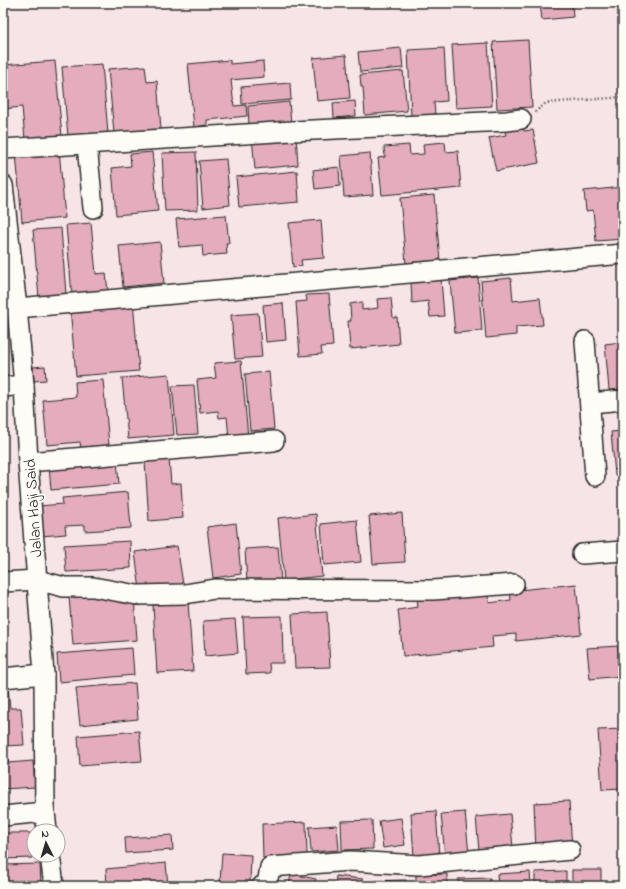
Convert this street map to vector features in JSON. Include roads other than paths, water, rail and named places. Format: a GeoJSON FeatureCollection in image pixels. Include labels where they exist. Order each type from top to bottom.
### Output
{"type":"FeatureCollection","features":[{"type":"Feature","properties":{"kind":"street"},"geometry":{"type":"LineString","coordinates":[[3,149],[87,145],[292,131],[508,121],[521,119]]}},
{"type":"Feature","properties":{"kind":"street"},"geometry":{"type":"LineString","coordinates":[[87,145],[93,208]]}},
{"type":"Feature","properties":{"kind":"street","name":"Jalan Haji Said"},"geometry":{"type":"LineString","coordinates":[[3,185],[6,242],[17,308],[24,385],[28,462],[44,674],[46,823]]}},
{"type":"Feature","properties":{"kind":"street"},"geometry":{"type":"LineString","coordinates":[[17,308],[623,254]]}},
{"type":"Feature","properties":{"kind":"street"},"geometry":{"type":"LineString","coordinates":[[585,341],[595,476]]}},
{"type":"Feature","properties":{"kind":"street"},"geometry":{"type":"LineString","coordinates":[[3,387],[24,385]]}},
{"type":"Feature","properties":{"kind":"street"},"geometry":{"type":"LineString","coordinates":[[590,403],[623,400]]}},
{"type":"Feature","properties":{"kind":"street"},"geometry":{"type":"LineString","coordinates":[[28,462],[274,441]]}},
{"type":"Feature","properties":{"kind":"street"},"geometry":{"type":"LineString","coordinates":[[582,554],[623,551]]}},
{"type":"Feature","properties":{"kind":"street"},"geometry":{"type":"LineString","coordinates":[[3,582],[37,580],[64,587],[93,586],[137,595],[185,594],[215,589],[433,590],[514,584]]}},
{"type":"Feature","properties":{"kind":"street"},"geometry":{"type":"LineString","coordinates":[[3,678],[44,674]]}},
{"type":"Feature","properties":{"kind":"street"},"geometry":{"type":"LineString","coordinates":[[3,816],[45,812]]}},
{"type":"Feature","properties":{"kind":"street"},"geometry":{"type":"LineString","coordinates":[[262,886],[267,885],[270,867],[350,860],[419,865],[570,850]]}},
{"type":"Feature","properties":{"kind":"street"},"geometry":{"type":"LineString","coordinates":[[51,863],[54,886]]}}]}
